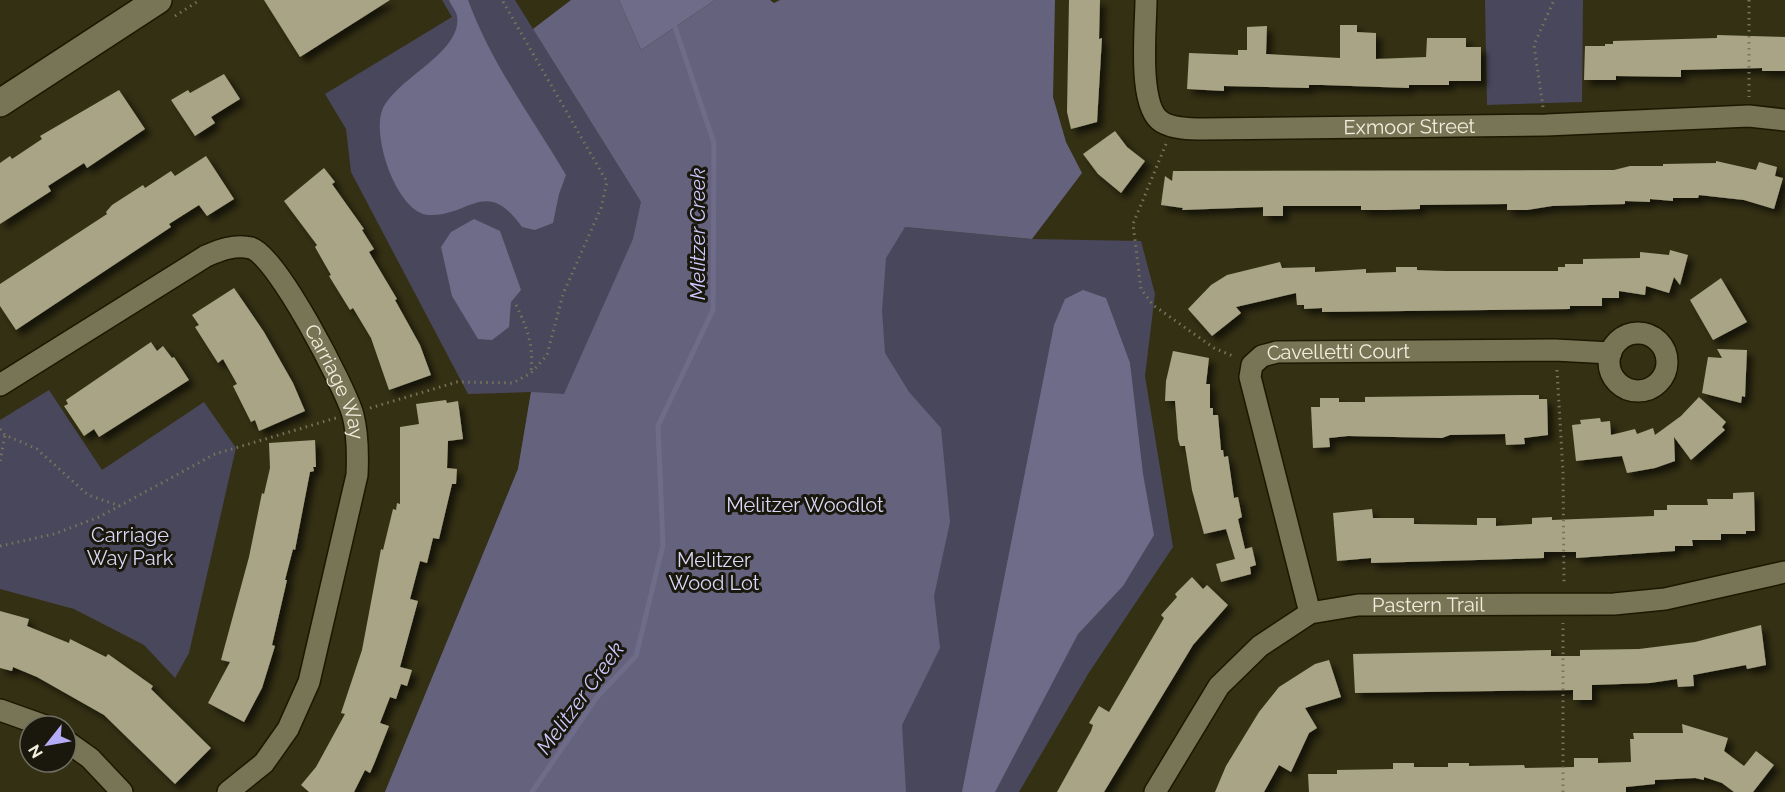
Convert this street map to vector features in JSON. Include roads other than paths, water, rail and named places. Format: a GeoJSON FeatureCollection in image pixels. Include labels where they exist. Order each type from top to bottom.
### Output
{"type":"FeatureCollection","features":[{"type":"Feature","properties":{"kind":"street"},"geometry":{"type":"LineString","coordinates":[[0,103],[158,0]]}},
{"type":"Feature","properties":{"kind":"street","name":"Exmoor Street"},"geometry":{"type":"LineString","coordinates":[[1146,0],[1146,91],[1151,110],[1162,122],[1174,126],[1203,129],[1546,125],[1749,116],[1785,120]]}},
{"type":"Feature","properties":{"kind":"street","name":"Carriage Way"},"geometry":{"type":"LineString","coordinates":[[0,385],[206,256],[228,248],[252,248],[268,260],[328,357],[352,413],[358,447],[357,475],[309,682],[288,729],[264,763],[228,792]]}},
{"type":"Feature","properties":{"kind":"street","name":"Cavelletti Court"},"geometry":{"type":"LineString","coordinates":[[1310,613],[1250,377],[1252,365],[1262,356],[1277,352],[1555,350],[1611,353]]}},
{"type":"Feature","properties":{"kind":"street","name":"Pastern Trail"},"geometry":{"type":"LineString","coordinates":[[1155,792],[1219,686],[1260,646],[1310,613],[1358,605],[1614,604],[1665,599],[1785,572]]}},
{"type":"Feature","properties":{"kind":"street"},"geometry":{"type":"LineString","coordinates":[[0,710],[18,716]]}},
{"type":"Feature","properties":{"kind":"street"},"geometry":{"type":"LineString","coordinates":[[78,750],[90,758],[122,792]]}},
{"type":"Feature","properties":{"kind":"waterway","name":"Melitzer Creek"},"geometry":{"type":"LineString","coordinates":[[532,792],[597,697],[636,656],[663,545],[658,426],[713,310],[714,143],[675,27]]}},
{"type":"Feature","properties":{"kind":"park label","name":"Melitzer Woodlot"},"geometry":{"type":"Point","coordinates":[805,505]}},
{"type":"Feature","properties":{"kind":"park label","name":"Carriage Way Park"},"geometry":{"type":"Point","coordinates":[130,546]}},
{"type":"Feature","properties":{"kind":"park label","name":"Melitzer Wood Lot"},"geometry":{"type":"Point","coordinates":[714,572]}}]}
